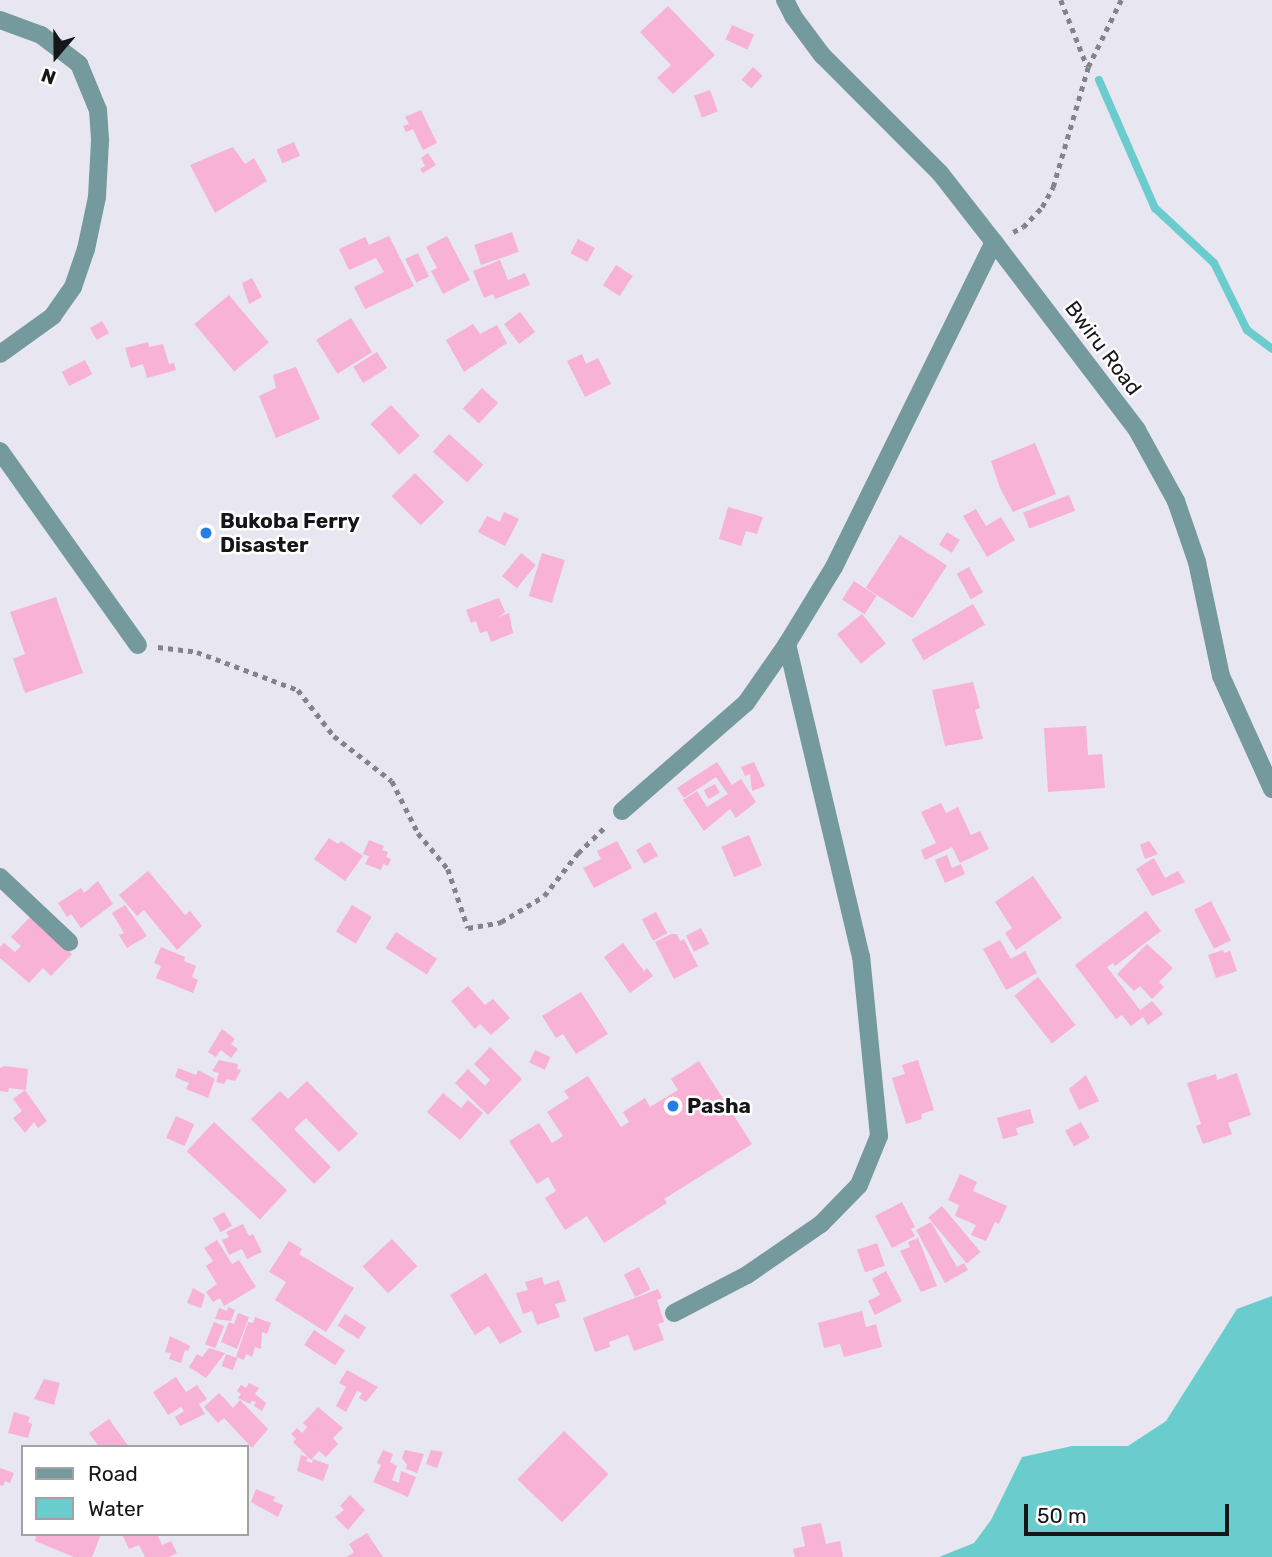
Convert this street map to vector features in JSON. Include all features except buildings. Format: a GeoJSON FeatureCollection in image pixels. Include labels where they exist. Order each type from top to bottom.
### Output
{"type":"FeatureCollection","features":[{"type":"Feature","properties":{"kind":"street","name":"Bwiru Road"},"geometry":{"type":"LineString","coordinates":[[785,0],[793,16],[822,55],[940,173],[1137,430],[1176,501],[1197,562],[1221,676],[1272,789]]}},
{"type":"Feature","properties":{"kind":"street"},"geometry":{"type":"LineString","coordinates":[[0,20],[41,36],[79,64],[98,110],[100,141],[97,197],[86,249],[73,287],[53,316],[0,354]]}},
{"type":"Feature","properties":{"kind":"street"},"geometry":{"type":"LineString","coordinates":[[622,811],[746,703],[787,644],[834,567],[994,242]]}},
{"type":"Feature","properties":{"kind":"street"},"geometry":{"type":"LineString","coordinates":[[0,451],[138,645]]}},
{"type":"Feature","properties":{"kind":"street"},"geometry":{"type":"LineString","coordinates":[[674,1313],[747,1275],[821,1224],[859,1185],[879,1136],[861,957],[787,644]]}},
{"type":"Feature","properties":{"kind":"street"},"geometry":{"type":"LineString","coordinates":[[0,877],[69,942]]}},
{"type":"Feature","properties":{"kind":"path"},"geometry":{"type":"LineString","coordinates":[[1061,0],[1088,67]]}},
{"type":"Feature","properties":{"kind":"path"},"geometry":{"type":"LineString","coordinates":[[994,242],[1023,227],[1042,207],[1053,187],[1088,67],[1121,0]]}},
{"type":"Feature","properties":{"kind":"path"},"geometry":{"type":"LineString","coordinates":[[138,645],[197,652],[298,690],[334,736],[392,781],[418,834],[448,869],[468,928],[501,922],[544,896],[578,853],[622,811]]}},
{"type":"Feature","properties":{"kind":"water"},"geometry":{"type":"Polygon","coordinates":[[[1272,1296],[1272,1557],[939,1557],[974,1543],[991,1520],[1022,1457],[1072,1446],[1128,1446],[1166,1421],[1237,1309],[1272,1296]]]}},
{"type":"Feature","properties":{"kind":"waterway"},"geometry":{"type":"LineString","coordinates":[[1099,80],[1155,208],[1214,263],[1247,330],[1272,349]]}},
{"type":"Feature","properties":{"kind":"place","name":"Bukoba Ferry Disaster"},"geometry":{"type":"Point","coordinates":[206,533]}},
{"type":"Feature","properties":{"kind":"place","name":"Pasha"},"geometry":{"type":"Point","coordinates":[673,1106]}}]}
